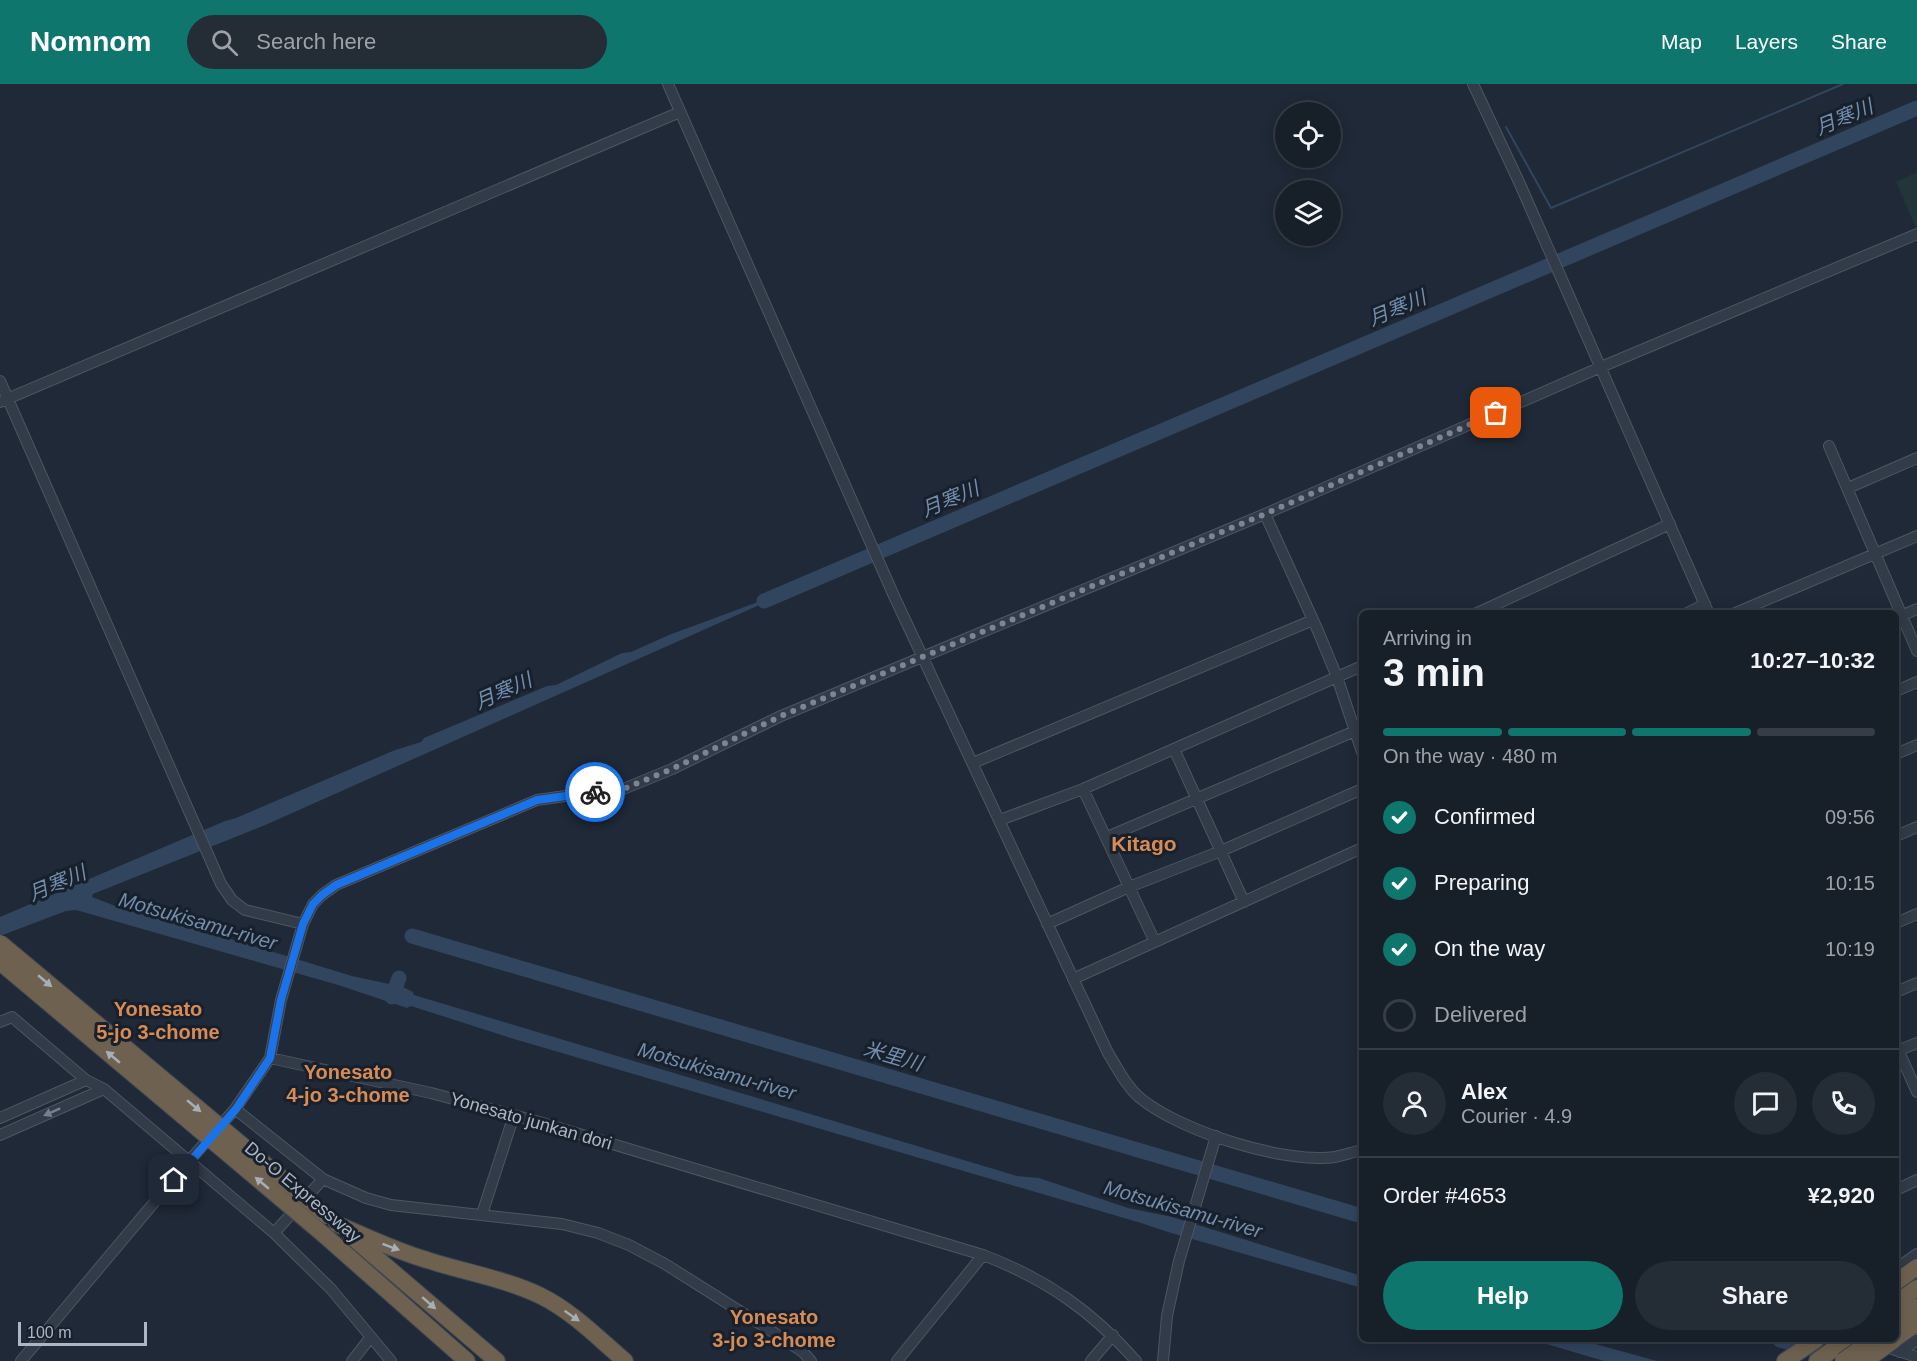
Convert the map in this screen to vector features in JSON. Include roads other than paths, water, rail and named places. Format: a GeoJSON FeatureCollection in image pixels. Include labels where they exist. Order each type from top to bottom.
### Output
{"type":"FeatureCollection","features":[{"type":"Feature","properties":{"kind":"highway","name":"Do-O Expressway"},"geometry":{"type":"LineString","coordinates":[[0,943],[497,1361]]}},
{"type":"Feature","properties":{"kind":"highway","name":"Do-O Expressway"},"geometry":{"type":"LineString","coordinates":[[0,962],[323,1234],[468,1361]]}},
{"type":"Feature","properties":{"kind":"highway"},"geometry":{"type":"LineString","coordinates":[[332,1220],[414,1256],[541,1296],[575,1318],[624,1361]]}},
{"type":"Feature","properties":{"kind":"highway"},"geometry":{"type":"LineString","coordinates":[[1899,1280],[1917,1267]]}},
{"type":"Feature","properties":{"kind":"highway"},"geometry":{"type":"LineString","coordinates":[[1899,1301],[1917,1288]]}},
{"type":"Feature","properties":{"kind":"highway"},"geometry":{"type":"LineString","coordinates":[[1899,1320],[1917,1307]]}},
{"type":"Feature","properties":{"kind":"highway"},"geometry":{"type":"LineString","coordinates":[[1899,1341],[1917,1323]]}},
{"type":"Feature","properties":{"kind":"highway"},"geometry":{"type":"LineString","coordinates":[[1785,1361],[1812,1342]]}},
{"type":"Feature","properties":{"kind":"highway"},"geometry":{"type":"LineString","coordinates":[[1817,1361],[1843,1342]]}},
{"type":"Feature","properties":{"kind":"highway"},"geometry":{"type":"LineString","coordinates":[[1843,1361],[1867,1342]]}},
{"type":"Feature","properties":{"kind":"highway"},"geometry":{"type":"LineString","coordinates":[[1865,1361],[1897,1343]]}},
{"type":"Feature","properties":{"kind":"street"},"geometry":{"type":"LineString","coordinates":[[668,84],[922,657],[1108,1053],[1125,1081],[1139,1096],[1174,1120],[1216,1136],[1299,1157],[1335,1157],[1359,1151]]}},
{"type":"Feature","properties":{"kind":"street"},"geometry":{"type":"LineString","coordinates":[[1473,84],[1504,149],[1707,609]]}},
{"type":"Feature","properties":{"kind":"street"},"geometry":{"type":"LineString","coordinates":[[4,401],[680,112]]}},
{"type":"Feature","properties":{"kind":"street"},"geometry":{"type":"LineString","coordinates":[[21,1361],[189,1161],[236,1109],[270,1058],[281,1000],[302,929],[313,904],[336,885],[537,800],[601,791],[616,792],[672,769],[781,716],[1265,514],[1601,367],[1917,234]]}},
{"type":"Feature","properties":{"kind":"street"},"geometry":{"type":"LineString","coordinates":[[0,381],[4,401],[221,884],[232,900],[245,910],[302,929]]}},
{"type":"Feature","properties":{"kind":"street"},"geometry":{"type":"LineString","coordinates":[[1829,446],[1876,553],[1897,610]]}},
{"type":"Feature","properties":{"kind":"street"},"geometry":{"type":"LineString","coordinates":[[1848,488],[1917,458]]}},
{"type":"Feature","properties":{"kind":"street"},"geometry":{"type":"LineString","coordinates":[[1265,514],[1337,677],[1359,743]]}},
{"type":"Feature","properties":{"kind":"street"},"geometry":{"type":"LineString","coordinates":[[1484,610],[1670,524]]}},
{"type":"Feature","properties":{"kind":"street"},"geometry":{"type":"LineString","coordinates":[[1742,610],[1917,536]]}},
{"type":"Feature","properties":{"kind":"street"},"geometry":{"type":"LineString","coordinates":[[1917,609],[1899,616],[1917,651]]}},
{"type":"Feature","properties":{"kind":"street"},"geometry":{"type":"LineString","coordinates":[[973,763],[1313,620]]}},
{"type":"Feature","properties":{"kind":"street"},"geometry":{"type":"LineString","coordinates":[[1000,820],[1083,789],[1359,667]]}},
{"type":"Feature","properties":{"kind":"street"},"geometry":{"type":"LineString","coordinates":[[1899,690],[1917,682]]}},
{"type":"Feature","properties":{"kind":"street"},"geometry":{"type":"LineString","coordinates":[[1107,837],[1355,731]]}},
{"type":"Feature","properties":{"kind":"street"},"geometry":{"type":"LineString","coordinates":[[1899,753],[1917,745]]}},
{"type":"Feature","properties":{"kind":"street"},"geometry":{"type":"LineString","coordinates":[[1174,749],[1244,902]]}},
{"type":"Feature","properties":{"kind":"street"},"geometry":{"type":"LineString","coordinates":[[1083,789],[1155,942]]}},
{"type":"Feature","properties":{"kind":"street"},"geometry":{"type":"LineString","coordinates":[[1047,924],[1359,790]]}},
{"type":"Feature","properties":{"kind":"street"},"geometry":{"type":"LineString","coordinates":[[1899,835],[1917,827]]}},
{"type":"Feature","properties":{"kind":"street"},"geometry":{"type":"LineString","coordinates":[[1073,979],[1359,849]]}},
{"type":"Feature","properties":{"kind":"street"},"geometry":{"type":"LineString","coordinates":[[1899,922],[1917,914]]}},
{"type":"Feature","properties":{"kind":"street"},"geometry":{"type":"LineString","coordinates":[[1899,991],[1917,983]]}},
{"type":"Feature","properties":{"kind":"street"},"geometry":{"type":"LineString","coordinates":[[0,1022],[12,1017],[86,1080],[104,1089],[274,1233],[331,1289],[391,1361]]}},
{"type":"Feature","properties":{"kind":"street"},"geometry":{"type":"LineString","coordinates":[[1899,1047],[1917,1042]]}},
{"type":"Feature","properties":{"kind":"street"},"geometry":{"type":"LineString","coordinates":[[1899,1052],[1917,1092]]}},
{"type":"Feature","properties":{"kind":"street","name":"Yonesato junkan dori"},"geometry":{"type":"LineString","coordinates":[[270,1058],[431,1093],[514,1115],[983,1255],[1038,1278],[1077,1304],[1113,1335],[1136,1361]]}},
{"type":"Feature","properties":{"kind":"street"},"geometry":{"type":"LineString","coordinates":[[0,1118],[86,1080]]}},
{"type":"Feature","properties":{"kind":"street"},"geometry":{"type":"LineString","coordinates":[[0,1135],[104,1089]]}},
{"type":"Feature","properties":{"kind":"street"},"geometry":{"type":"LineString","coordinates":[[236,1109],[323,1179],[366,1198],[391,1205],[562,1224],[598,1233],[629,1245],[665,1264],[776,1334],[811,1361]]}},
{"type":"Feature","properties":{"kind":"street"},"geometry":{"type":"LineString","coordinates":[[482,1214],[514,1115]]}},
{"type":"Feature","properties":{"kind":"street"},"geometry":{"type":"LineString","coordinates":[[1163,1361],[1167,1316],[1179,1261],[1216,1136]]}},
{"type":"Feature","properties":{"kind":"street"},"geometry":{"type":"LineString","coordinates":[[274,1233],[323,1179]]}},
{"type":"Feature","properties":{"kind":"street"},"geometry":{"type":"LineString","coordinates":[[1899,1189],[1917,1180]]}},
{"type":"Feature","properties":{"kind":"street"},"geometry":{"type":"LineString","coordinates":[[1899,1267],[1917,1254]]}},
{"type":"Feature","properties":{"kind":"street"},"geometry":{"type":"LineString","coordinates":[[897,1361],[983,1255]]}},
{"type":"Feature","properties":{"kind":"street"},"geometry":{"type":"LineString","coordinates":[[1091,1361],[1113,1335]]}},
{"type":"Feature","properties":{"kind":"street"},"geometry":{"type":"LineString","coordinates":[[352,1361],[370,1338]]}},
{"type":"Feature","properties":{"kind":"street"},"geometry":{"type":"LineString","coordinates":[[1897,1343],[1917,1340]]}},
{"type":"Feature","properties":{"kind":"street"},"geometry":{"type":"LineString","coordinates":[[1897,1343],[1917,1357]]}},
{"type":"Feature","properties":{"kind":"water"},"geometry":{"type":"Polygon","coordinates":[[[809,583],[263,826],[93,894],[92,897],[131,912],[136,910],[352,976],[403,987],[413,992],[414,995],[1017,1176],[1039,1178],[1128,1208],[1172,1217],[1359,1275],[1359,1287],[514,1039],[411,1006],[407,1008],[338,985],[76,910],[66,911],[0,936],[0,917],[395,750],[421,742],[424,738],[547,686],[556,685],[622,653],[631,652],[669,635],[809,583]]]}},
{"type":"Feature","properties":{"kind":"water"},"geometry":{"type":"Polygon","coordinates":[[[1540,1342],[1588,1342],[1657,1361],[1604,1361],[1540,1342]]]}},
{"type":"Feature","properties":{"kind":"waterway"},"geometry":{"type":"LineString","coordinates":[[1506,127],[1551,208],[1843,84]]}},
{"type":"Feature","properties":{"kind":"waterway","name":"月寒川"},"geometry":{"type":"LineString","coordinates":[[764,601],[1917,108]]}},
{"type":"Feature","properties":{"kind":"waterway","name":"米里川"},"geometry":{"type":"LineString","coordinates":[[412,936],[1359,1215]]}},
{"type":"Feature","properties":{"kind":"waterway","name":"米里川"},"geometry":{"type":"LineString","coordinates":[[392,997],[399,978]]}},
{"type":"Feature","properties":{"kind":"waterway","name":"米里川"},"geometry":{"type":"LineString","coordinates":[[1787,1342],[1815,1350]]}},
{"type":"Feature","properties":{"kind":"district","name":"Kitago"},"geometry":{"type":"Point","coordinates":[1144,843]}},
{"type":"Feature","properties":{"kind":"district","name":"Yonesato 5-jo 3-chome"},"geometry":{"type":"Point","coordinates":[158,1020]}},
{"type":"Feature","properties":{"kind":"district","name":"Yonesato 4-jo 3-chome"},"geometry":{"type":"Point","coordinates":[348,1084]}},
{"type":"Feature","properties":{"kind":"district","name":"Yonesato 3-jo 3-chome"},"geometry":{"type":"Point","coordinates":[774,1328]}},
{"type":"Feature","properties":{"kind":"water label","name":"Motsukisamu-river"},"geometry":{"type":"Point","coordinates":[198,921]}},
{"type":"Feature","properties":{"kind":"water label","name":"Motsukisamu-river"},"geometry":{"type":"Point","coordinates":[717,1071]}},
{"type":"Feature","properties":{"kind":"water label","name":"Motsukisamu-river"},"geometry":{"type":"Point","coordinates":[1183,1209]}}]}
